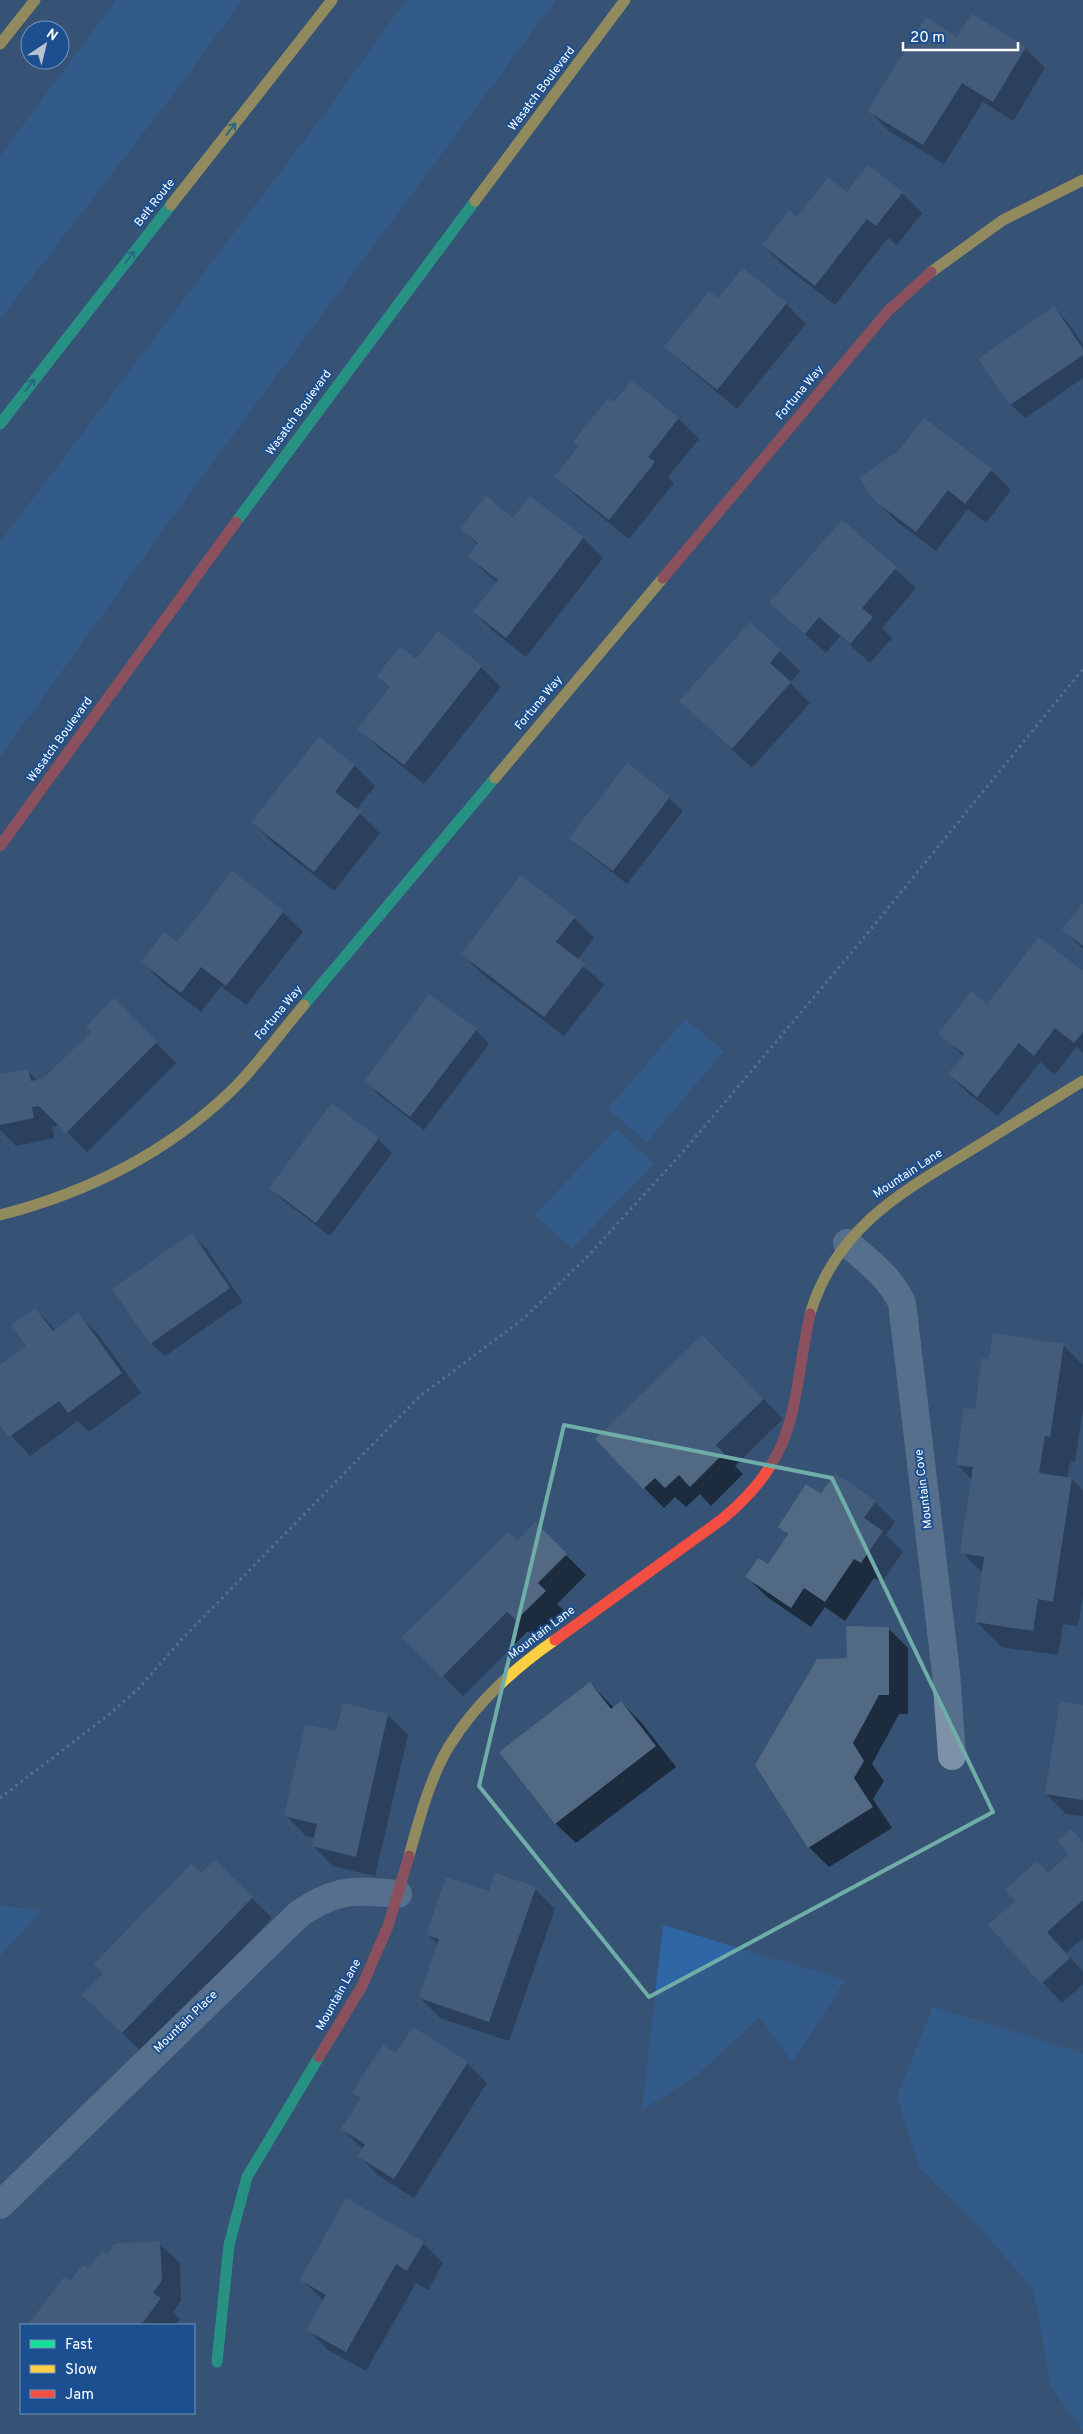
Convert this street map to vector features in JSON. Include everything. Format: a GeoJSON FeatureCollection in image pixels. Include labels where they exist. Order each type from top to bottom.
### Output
{"type":"FeatureCollection","features":[{"type":"Feature","properties":{"kind":"main road"},"geometry":{"type":"LineString","coordinates":[[0,44],[35,0]]}},
{"type":"Feature","properties":{"kind":"main road","name":"Belt Route"},"geometry":{"type":"LineString","coordinates":[[0,424],[332,0]]}},
{"type":"Feature","properties":{"kind":"main road","name":"Wasatch Boulevard"},"geometry":{"type":"LineString","coordinates":[[0,846],[334,388],[625,0]]}},
{"type":"Feature","properties":{"kind":"main road","name":"Fortuna Way"},"geometry":{"type":"LineString","coordinates":[[0,1215],[54,1202],[121,1173],[181,1134],[231,1090],[888,311],[946,259],[980,234],[1015,211],[1083,180]]}},
{"type":"Feature","properties":{"kind":"main road","name":"Mountain Lane"},"geometry":{"type":"LineString","coordinates":[[217,2362],[227,2253],[239,2199],[247,2177],[362,1986],[388,1926],[424,1804],[436,1773],[448,1750],[480,1704],[526,1661],[723,1518],[765,1477],[789,1434],[796,1409],[810,1314],[816,1293],[847,1243],[871,1216],[890,1200],[1083,1081]]}},
{"type":"Feature","properties":{"kind":"street","name":"Mountain Cove"},"geometry":{"type":"LineString","coordinates":[[847,1243],[886,1278],[895,1289],[902,1303],[946,1673],[952,1756]]}},
{"type":"Feature","properties":{"kind":"street","name":"Mountain Place"},"geometry":{"type":"LineString","coordinates":[[0,2205],[298,1914],[314,1903],[332,1895],[348,1891],[398,1894]]}},
{"type":"Feature","properties":{"kind":"path"},"geometry":{"type":"LineString","coordinates":[[0,1798],[111,1713],[131,1695],[183,1638],[420,1396],[523,1319],[588,1256],[682,1153],[846,960],[1083,669]]}},
{"type":"Feature","properties":{"kind":"highlighted area"},"geometry":{"type":"Polygon","coordinates":[[[564,1425],[832,1478],[993,1812],[649,1997],[479,1786],[564,1425]]]}},
{"type":"Feature","properties":{"kind":"shaded area"},"geometry":{"type":"Polygon","coordinates":[[[116,0],[242,0],[187,76],[0,319],[0,156],[64,70],[70,70],[70,62],[116,0]]]}},
{"type":"Feature","properties":{"kind":"shaded area"},"geometry":{"type":"Polygon","coordinates":[[[406,0],[556,0],[195,486],[0,757],[0,542],[328,109],[406,0]]]}},
{"type":"Feature","properties":{"kind":"shaded area"},"geometry":{"type":"Polygon","coordinates":[[[685,1019],[724,1051],[647,1142],[608,1109],[685,1019]]]}},
{"type":"Feature","properties":{"kind":"shaded area"},"geometry":{"type":"Polygon","coordinates":[[[616,1129],[654,1163],[572,1249],[535,1215],[616,1129]]]}},
{"type":"Feature","properties":{"kind":"shaded area"},"geometry":{"type":"Polygon","coordinates":[[[0,1906],[42,1910],[0,1956],[0,1906]]]}},
{"type":"Feature","properties":{"kind":"shaded area"},"geometry":{"type":"Polygon","coordinates":[[[663,1925],[845,1980],[792,2063],[760,2017],[696,2076],[642,2110],[663,1925]]]}},
{"type":"Feature","properties":{"kind":"shaded area"},"geometry":{"type":"Polygon","coordinates":[[[933,2007],[1083,2053],[1083,2432],[1051,2386],[1033,2289],[973,2220],[920,2168],[897,2097],[933,2007]]]}},
{"type":"Feature","properties":{"kind":"building"},"geometry":{"type":"Polygon","coordinates":[[[972,14],[1026,47],[993,102],[962,83],[923,145],[867,111],[926,17],[957,37],[972,14]]]}},
{"type":"Feature","properties":{"kind":"building"},"geometry":{"type":"Polygon","coordinates":[[[868,165],[903,192],[876,226],[867,219],[815,286],[762,245],[789,210],[797,217],[828,177],[847,192],[868,165]]]}},
{"type":"Feature","properties":{"kind":"building"},"geometry":{"type":"Polygon","coordinates":[[[743,268],[787,303],[717,390],[664,347],[709,291],[718,298],[743,268]]]}},
{"type":"Feature","properties":{"kind":"building"},"geometry":{"type":"Polygon","coordinates":[[[1054,306],[1083,349],[1083,355],[1010,405],[978,359],[1054,306]]]}},
{"type":"Feature","properties":{"kind":"building"},"geometry":{"type":"Polygon","coordinates":[[[632,380],[679,418],[648,457],[655,462],[609,520],[554,477],[579,446],[573,442],[608,398],[614,402],[632,380]]]}},
{"type":"Feature","properties":{"kind":"building"},"geometry":{"type":"Polygon","coordinates":[[[924,418],[992,469],[965,504],[948,490],[916,532],[875,501],[859,478],[898,451],[924,418]]]}},
{"type":"Feature","properties":{"kind":"building"},"geometry":{"type":"Polygon","coordinates":[[[486,496],[513,518],[530,496],[584,537],[506,638],[473,612],[498,580],[468,557],[478,543],[460,529],[486,496]]]}},
{"type":"Feature","properties":{"kind":"building"},"geometry":{"type":"Polygon","coordinates":[[[842,520],[897,567],[862,608],[873,617],[850,644],[819,617],[805,634],[769,603],[842,520]]]}},
{"type":"Feature","properties":{"kind":"building"},"geometry":{"type":"Polygon","coordinates":[[[750,622],[781,650],[770,663],[791,682],[732,749],[679,701],[750,622]]]}},
{"type":"Feature","properties":{"kind":"building"},"geometry":{"type":"Polygon","coordinates":[[[438,631],[482,666],[404,765],[357,729],[390,687],[377,676],[400,646],[416,659],[438,631]]]}},
{"type":"Feature","properties":{"kind":"building"},"geometry":{"type":"Polygon","coordinates":[[[319,737],[355,765],[335,792],[361,812],[314,872],[251,822],[319,737]]]}},
{"type":"Feature","properties":{"kind":"building"},"geometry":{"type":"Polygon","coordinates":[[[627,763],[670,797],[613,871],[569,838],[627,763]]]}},
{"type":"Feature","properties":{"kind":"building"},"geometry":{"type":"Polygon","coordinates":[[[232,871],[284,911],[226,986],[201,967],[181,993],[141,962],[164,932],[177,942],[232,871]]]}},
{"type":"Feature","properties":{"kind":"building"},"geometry":{"type":"Polygon","coordinates":[[[521,875],[575,917],[556,942],[585,964],[544,1017],[461,954],[521,875]]]}},
{"type":"Feature","properties":{"kind":"building"},"geometry":{"type":"Polygon","coordinates":[[[1083,903],[1083,946],[1062,930],[1083,903]]]}},
{"type":"Feature","properties":{"kind":"building"},"geometry":{"type":"Polygon","coordinates":[[[1039,937],[1083,971],[1083,1032],[1074,1043],[1055,1028],[1034,1056],[1019,1043],[977,1097],[948,1074],[964,1054],[938,1034],[971,991],[987,1004],[1039,937]]]}},
{"type":"Feature","properties":{"kind":"building"},"geometry":{"type":"Polygon","coordinates":[[[429,994],[477,1029],[410,1117],[364,1081],[429,994]]]}},
{"type":"Feature","properties":{"kind":"building"},"geometry":{"type":"Polygon","coordinates":[[[114,998],[157,1042],[66,1133],[39,1106],[32,1107],[34,1118],[0,1125],[0,1074],[28,1069],[31,1081],[44,1078],[91,1032],[86,1027],[114,998]]]}},
{"type":"Feature","properties":{"kind":"building"},"geometry":{"type":"Polygon","coordinates":[[[332,1103],[379,1138],[316,1223],[269,1188],[332,1103]]]}},
{"type":"Feature","properties":{"kind":"building"},"geometry":{"type":"Polygon","coordinates":[[[192,1233],[230,1288],[150,1344],[112,1289],[192,1233]]]}},
{"type":"Feature","properties":{"kind":"building"},"geometry":{"type":"Polygon","coordinates":[[[35,1308],[53,1331],[78,1312],[122,1373],[68,1413],[59,1401],[9,1437],[0,1425],[0,1365],[26,1346],[11,1325],[35,1308]]]}},
{"type":"Feature","properties":{"kind":"building"},"geometry":{"type":"Polygon","coordinates":[[[993,1333],[1064,1344],[1050,1437],[1045,1436],[1039,1473],[1072,1478],[1053,1602],[1038,1599],[1033,1631],[975,1622],[984,1557],[960,1553],[973,1467],[956,1465],[964,1408],[975,1409],[982,1358],[989,1359],[993,1333]]]}},
{"type":"Feature","properties":{"kind":"building"},"geometry":{"type":"Polygon","coordinates":[[[702,1335],[764,1399],[716,1445],[724,1453],[690,1487],[679,1475],[665,1488],[655,1478],[643,1489],[595,1439],[702,1335]]]}},
{"type":"Feature","properties":{"kind":"building"},"geometry":{"type":"Polygon","coordinates":[[[835,1473],[876,1501],[864,1518],[883,1531],[861,1563],[854,1559],[825,1602],[804,1588],[791,1608],[745,1577],[758,1558],[768,1564],[788,1534],[778,1527],[806,1484],[821,1494],[835,1473]]]}},
{"type":"Feature","properties":{"kind":"building"},"geometry":{"type":"Polygon","coordinates":[[[535,1522],[567,1554],[538,1583],[546,1591],[516,1620],[507,1612],[442,1677],[402,1637],[508,1532],[517,1541],[535,1522]]]}},
{"type":"Feature","properties":{"kind":"building"},"geometry":{"type":"Polygon","coordinates":[[[846,1626],[889,1627],[889,1695],[879,1695],[853,1743],[864,1761],[854,1778],[873,1807],[808,1848],[755,1765],[817,1659],[847,1658],[846,1626]]]}},
{"type":"Feature","properties":{"kind":"building"},"geometry":{"type":"Polygon","coordinates":[[[590,1682],[611,1709],[621,1701],[656,1746],[555,1824],[499,1752],[590,1682]]]}},
{"type":"Feature","properties":{"kind":"building"},"geometry":{"type":"Polygon","coordinates":[[[1060,1701],[1083,1705],[1083,1800],[1045,1794],[1060,1701]]]}},
{"type":"Feature","properties":{"kind":"building"},"geometry":{"type":"Polygon","coordinates":[[[343,1703],[388,1714],[356,1857],[312,1846],[317,1824],[284,1816],[305,1724],[336,1731],[343,1703]]]}},
{"type":"Feature","properties":{"kind":"building"},"geometry":{"type":"Polygon","coordinates":[[[1071,1829],[1083,1843],[1083,1900],[1047,1932],[1070,1958],[1041,1984],[988,1925],[1015,1901],[1005,1890],[1037,1861],[1048,1873],[1069,1854],[1058,1841],[1071,1829]]]}},
{"type":"Feature","properties":{"kind":"building"},"geometry":{"type":"Polygon","coordinates":[[[215,1860],[253,1897],[122,2033],[82,1995],[103,1974],[94,1964],[191,1864],[201,1873],[215,1860]]]}},
{"type":"Feature","properties":{"kind":"building"},"geometry":{"type":"Polygon","coordinates":[[[495,1873],[536,1887],[489,2022],[419,1998],[439,1939],[426,1935],[446,1877],[489,1891],[495,1873]]]}},
{"type":"Feature","properties":{"kind":"building"},"geometry":{"type":"Polygon","coordinates":[[[413,2027],[468,2062],[394,2179],[357,2156],[365,2144],[341,2129],[361,2098],[352,2093],[383,2045],[396,2053],[413,2027]]]}},
{"type":"Feature","properties":{"kind":"building"},"geometry":{"type":"Polygon","coordinates":[[[346,2198],[424,2242],[407,2271],[396,2264],[346,2352],[306,2330],[326,2295],[300,2280],[346,2198]]]}},
{"type":"Feature","properties":{"kind":"building"},"geometry":{"type":"Polygon","coordinates":[[[160,2241],[162,2280],[153,2293],[161,2298],[142,2324],[29,2324],[64,2277],[70,2281],[83,2265],[88,2269],[102,2251],[107,2254],[115,2244],[160,2241]]]}},
{"type":"Feature","properties":{"kind":"traffic: fast"},"geometry":{"type":"LineString","coordinates":[[236,522],[475,201]]}},
{"type":"Feature","properties":{"kind":"traffic: fast"},"geometry":{"type":"LineString","coordinates":[[0,424],[171,205]]}},
{"type":"Feature","properties":{"kind":"traffic: fast"},"geometry":{"type":"LineString","coordinates":[[304,1005],[495,778]]}},
{"type":"Feature","properties":{"kind":"traffic: fast"},"geometry":{"type":"LineString","coordinates":[[217,2362],[229,2245],[247,2177],[319,2057]]}},
{"type":"Feature","properties":{"kind":"traffic: slow"},"geometry":{"type":"LineString","coordinates":[[0,44],[35,0]]}},
{"type":"Feature","properties":{"kind":"traffic: slow"},"geometry":{"type":"LineString","coordinates":[[171,205],[332,0]]}},
{"type":"Feature","properties":{"kind":"traffic: slow"},"geometry":{"type":"LineString","coordinates":[[475,201],[625,0]]}},
{"type":"Feature","properties":{"kind":"traffic: slow"},"geometry":{"type":"LineString","coordinates":[[931,272],[1003,220],[1083,180]]}},
{"type":"Feature","properties":{"kind":"traffic: slow"},"geometry":{"type":"LineString","coordinates":[[495,778],[663,578]]}},
{"type":"Feature","properties":{"kind":"traffic: slow"},"geometry":{"type":"LineString","coordinates":[[0,1215],[32,1206],[93,1183],[123,1168],[179,1134],[205,1114],[240,1082],[304,1005]]}},
{"type":"Feature","properties":{"kind":"traffic: slow"},"geometry":{"type":"LineString","coordinates":[[810,1314],[821,1285],[835,1260],[871,1218],[916,1184],[1083,1081]]}},
{"type":"Feature","properties":{"kind":"traffic: slow"},"geometry":{"type":"LineString","coordinates":[[409,1856],[425,1801],[435,1774],[448,1748],[470,1717],[496,1688],[524,1663],[555,1640]]}},
{"type":"Feature","properties":{"kind":"traffic: jam"},"geometry":{"type":"LineString","coordinates":[[663,578],[888,311],[931,272]]}},
{"type":"Feature","properties":{"kind":"traffic: jam"},"geometry":{"type":"LineString","coordinates":[[0,846],[236,522]]}},
{"type":"Feature","properties":{"kind":"traffic: jam"},"geometry":{"type":"LineString","coordinates":[[555,1640],[721,1520],[747,1497],[766,1474],[779,1451],[788,1427],[810,1314]]}},
{"type":"Feature","properties":{"kind":"traffic: jam"},"geometry":{"type":"LineString","coordinates":[[319,2057],[362,1986],[388,1926],[409,1856]]}}]}
